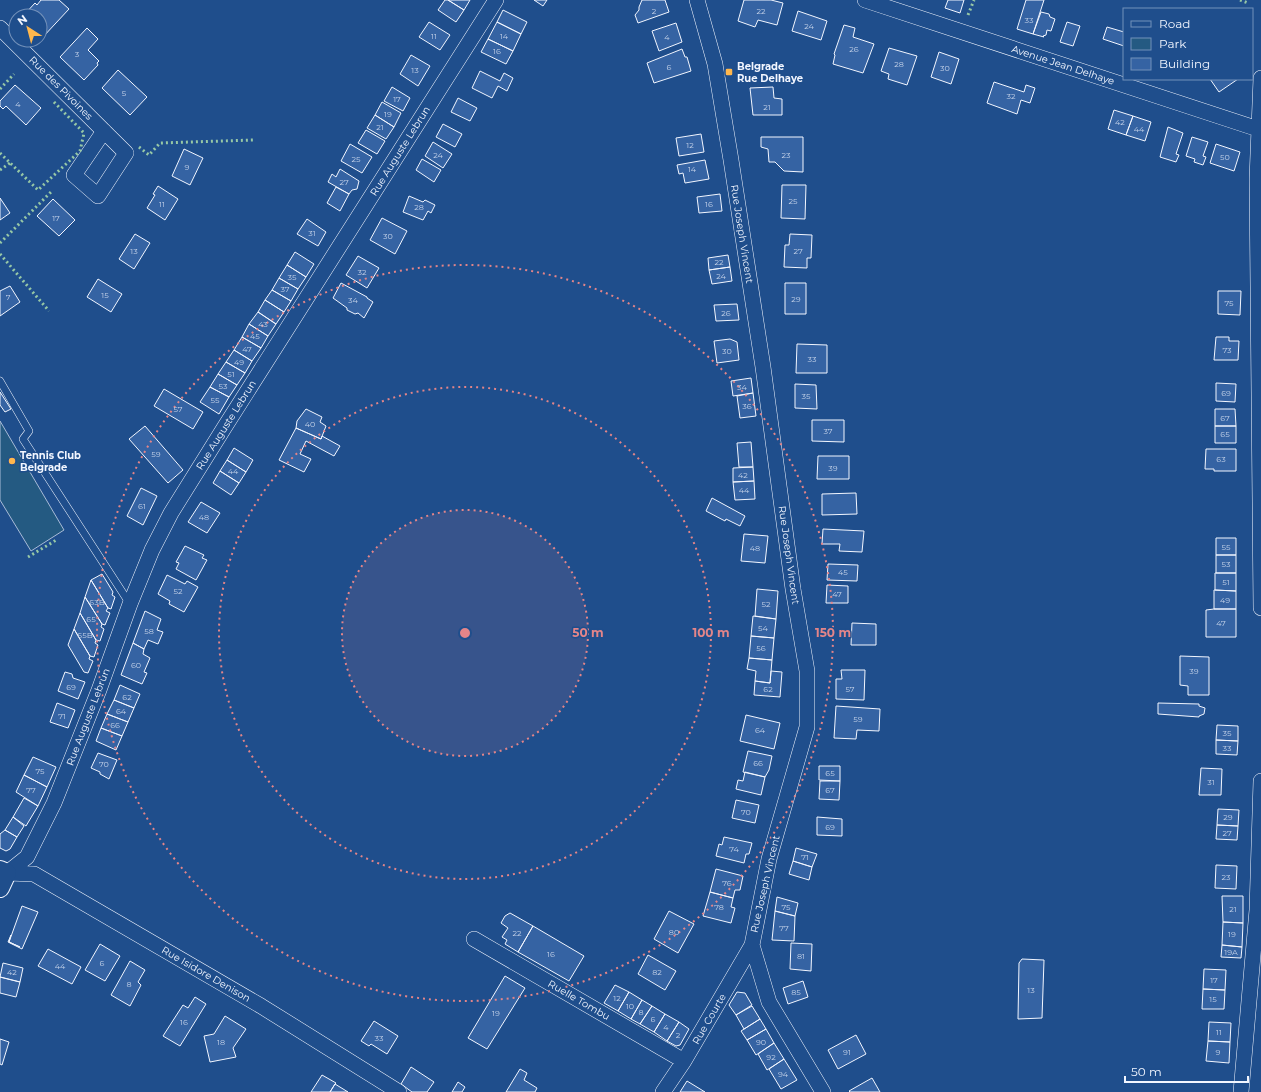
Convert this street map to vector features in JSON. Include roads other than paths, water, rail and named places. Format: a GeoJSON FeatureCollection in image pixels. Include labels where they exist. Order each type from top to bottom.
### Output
{"type":"FeatureCollection","features":[{"type":"Feature","properties":{"kind":"street","name":"Rue Auguste Lebrun"},"geometry":{"type":"LineString","coordinates":[[2,877],[27,857],[54,803],[100,690],[130,604],[152,550],[171,513],[496,0]]}},
{"type":"Feature","properties":{"kind":"street","name":"Rue Joseph Vincent"},"geometry":{"type":"LineString","coordinates":[[697,0],[715,64],[731,160],[763,368],[793,589],[807,671],[807,726],[769,859],[752,945],[769,1002],[822,1092]]}},
{"type":"Feature","properties":{"kind":"street","name":"Avenue Jean Delhaye"},"geometry":{"type":"LineString","coordinates":[[865,0],[1260,130]]}},
{"type":"Feature","properties":{"kind":"street","name":"Rue des Pivoines"},"geometry":{"type":"LineString","coordinates":[[0,28],[104,131]]}},
{"type":"Feature","properties":{"kind":"street"},"geometry":{"type":"LineString","coordinates":[[1261,78],[1257,187],[1261,608]]}},
{"type":"Feature","properties":{"kind":"street"},"geometry":{"type":"LineString","coordinates":[[1242,1092],[1257,910],[1261,781]]}},
{"type":"Feature","properties":{"kind":"street","name":"Rue Isidore Denison"},"geometry":{"type":"LineString","coordinates":[[2,877],[34,874],[261,1006],[399,1092]]}},
{"type":"Feature","properties":{"kind":"street","name":"Ruelle Tombu"},"geometry":{"type":"LineString","coordinates":[[474,939],[684,1061]]}},
{"type":"Feature","properties":{"kind":"street","name":"Rue Courte"},"geometry":{"type":"LineString","coordinates":[[663,1092],[684,1061],[752,945]]}},
{"type":"Feature","properties":{"kind":"lane"},"geometry":{"type":"LineString","coordinates":[[0,380],[29,431],[23,439],[130,604]]}},
{"type":"Feature","properties":{"kind":"place","name":"Belgrade Rue Delhaye"},"geometry":{"type":"Point","coordinates":[729,72]}},
{"type":"Feature","properties":{"kind":"place","name":"Tennis Club Belgrade"},"geometry":{"type":"Point","coordinates":[12,461]}}]}
